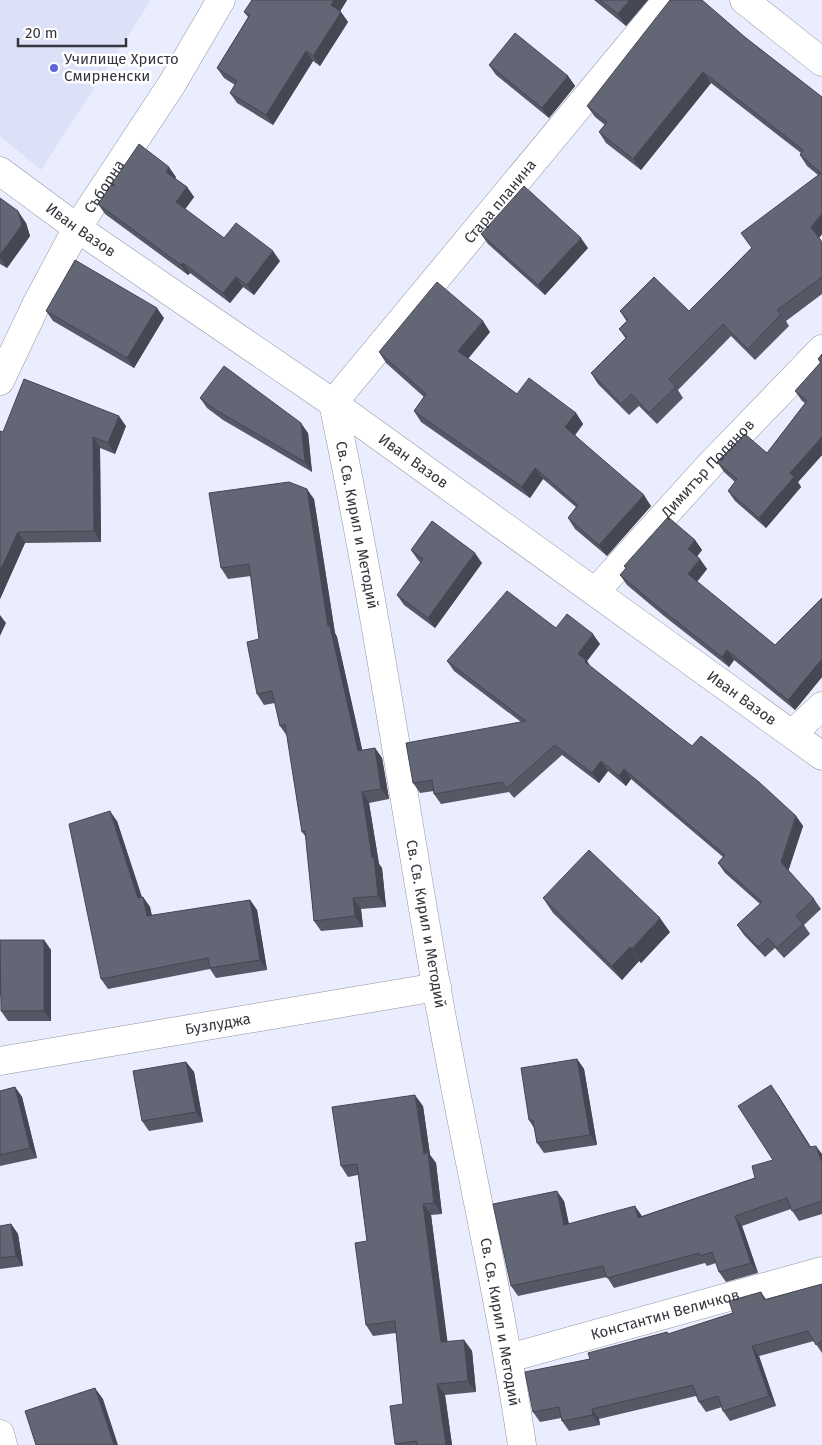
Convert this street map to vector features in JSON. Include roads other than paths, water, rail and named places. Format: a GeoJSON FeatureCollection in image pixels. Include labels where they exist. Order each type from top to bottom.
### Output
{"type":"FeatureCollection","features":[{"type":"Feature","properties":{"kind":"street","name":"Съборна"},"geometry":{"type":"LineString","coordinates":[[0,381],[77,228],[172,84],[221,0]]}},
{"type":"Feature","properties":{"kind":"street","name":"Стара планина"},"geometry":{"type":"LineString","coordinates":[[333,403],[667,0]]}},
{"type":"Feature","properties":{"kind":"street"},"geometry":{"type":"LineString","coordinates":[[744,0],[822,62]]}},
{"type":"Feature","properties":{"kind":"street","name":"Иван Вазов"},"geometry":{"type":"LineString","coordinates":[[0,171],[77,228],[333,403],[793,733],[822,756]]}},
{"type":"Feature","properties":{"kind":"street","name":"Димитър Полянов"},"geometry":{"type":"LineString","coordinates":[[596,591],[709,466],[822,349]]}},
{"type":"Feature","properties":{"kind":"street","name":"Св. Св. Кирил и Методий"},"geometry":{"type":"LineString","coordinates":[[333,403],[359,526],[437,987],[509,1358],[522,1445]]}},
{"type":"Feature","properties":{"kind":"street"},"geometry":{"type":"LineString","coordinates":[[793,733],[822,706]]}},
{"type":"Feature","properties":{"kind":"street","name":"Бузлуджа"},"geometry":{"type":"LineString","coordinates":[[0,1061],[437,987]]}},
{"type":"Feature","properties":{"kind":"street","name":"Константин Величков"},"geometry":{"type":"LineString","coordinates":[[509,1358],[822,1272]]}},
{"type":"Feature","properties":{"kind":"street"},"geometry":{"type":"LineString","coordinates":[[0,1434],[3,1445]]}},
{"type":"Feature","properties":{"kind":"place","name":"Училище Христо Смирненски"},"geometry":{"type":"Point","coordinates":[54,68]}}]}
